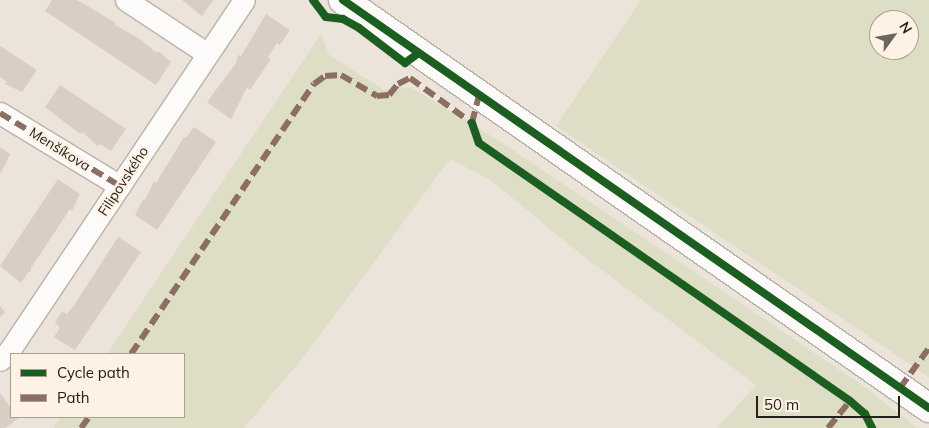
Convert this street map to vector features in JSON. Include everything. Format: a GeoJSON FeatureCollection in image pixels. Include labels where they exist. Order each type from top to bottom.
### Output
{"type":"FeatureCollection","features":[{"type":"Feature","properties":{"kind":"street"},"geometry":{"type":"LineString","coordinates":[[126,0],[206,53]]}},
{"type":"Feature","properties":{"kind":"street","name":"Filipovského"},"geometry":{"type":"LineString","coordinates":[[0,360],[9,351],[120,186],[206,53],[244,0]]}},
{"type":"Feature","properties":{"kind":"street"},"geometry":{"type":"LineString","coordinates":[[353,7],[929,408]]}},
{"type":"Feature","properties":{"kind":"street","name":"Menšíkova"},"geometry":{"type":"LineString","coordinates":[[0,113],[120,186]]}},
{"type":"Feature","properties":{"kind":"green space"},"geometry":{"type":"Polygon","coordinates":[[[641,0],[929,0],[929,377],[556,126],[641,0]]]}},
{"type":"Feature","properties":{"kind":"green space"},"geometry":{"type":"Polygon","coordinates":[[[321,34],[329,55],[384,90],[410,87],[498,140],[865,387],[917,428],[717,428],[756,385],[578,252],[489,179],[450,159],[309,350],[244,428],[53,428],[60,418],[185,418],[185,353],[108,353],[321,34]]]}},
{"type":"Feature","properties":{"kind":"building"},"geometry":{"type":"Polygon","coordinates":[[[52,0],[77,0],[140,39],[155,52],[160,52],[171,62],[156,85],[45,11],[52,0]]]}},
{"type":"Feature","properties":{"kind":"building"},"geometry":{"type":"Polygon","coordinates":[[[182,0],[213,0],[202,16],[182,0]]]}},
{"type":"Feature","properties":{"kind":"building"},"geometry":{"type":"Polygon","coordinates":[[[266,14],[290,30],[280,45],[277,43],[268,57],[271,59],[250,90],[247,87],[231,119],[207,102],[236,63],[238,55],[241,56],[266,14]]]}},
{"type":"Feature","properties":{"kind":"building"},"geometry":{"type":"Polygon","coordinates":[[[0,46],[37,70],[22,92],[5,84],[7,82],[0,77],[0,46]]]}},
{"type":"Feature","properties":{"kind":"building"},"geometry":{"type":"Polygon","coordinates":[[[60,85],[126,129],[111,151],[100,144],[98,146],[82,132],[80,134],[45,107],[60,85]]]}},
{"type":"Feature","properties":{"kind":"building"},"geometry":{"type":"Polygon","coordinates":[[[194,127],[216,142],[157,230],[135,215],[154,181],[156,183],[184,137],[186,138],[194,127]]]}},
{"type":"Feature","properties":{"kind":"building"},"geometry":{"type":"Polygon","coordinates":[[[0,147],[10,154],[1,173],[0,172],[0,147]]]}},
{"type":"Feature","properties":{"kind":"building"},"geometry":{"type":"Polygon","coordinates":[[[58,179],[80,194],[72,211],[70,209],[31,268],[31,272],[29,271],[21,283],[0,266],[58,179]]]}},
{"type":"Feature","properties":{"kind":"building"},"geometry":{"type":"Polygon","coordinates":[[[118,237],[141,252],[75,350],[54,337],[60,328],[55,322],[62,311],[67,314],[75,304],[118,237]]]}},
{"type":"Feature","properties":{"kind":"building"},"geometry":{"type":"Polygon","coordinates":[[[0,306],[5,312],[0,317],[0,306]]]}},
{"type":"Feature","properties":{"kind":"building"},"geometry":{"type":"Polygon","coordinates":[[[0,393],[10,407],[10,418],[19,418],[5,428],[0,428],[0,393]]]}},
{"type":"Feature","properties":{"kind":"marked path"},"geometry":{"type":"LineString","coordinates":[[132,353],[314,84],[325,76],[341,75],[377,96],[389,95],[398,84],[410,78],[472,123],[479,95]]}},
{"type":"Feature","properties":{"kind":"marked path"},"geometry":{"type":"LineString","coordinates":[[0,113],[120,186]]}},
{"type":"Feature","properties":{"kind":"marked path"},"geometry":{"type":"LineString","coordinates":[[900,388],[929,348]]}},
{"type":"Feature","properties":{"kind":"marked path"},"geometry":{"type":"LineString","coordinates":[[828,428],[850,401]]}},
{"type":"Feature","properties":{"kind":"marked path"},"geometry":{"type":"LineString","coordinates":[[81,428],[88,418]]}},
{"type":"Feature","properties":{"kind":"cycle path"},"geometry":{"type":"LineString","coordinates":[[313,0],[326,17],[343,19],[359,28],[405,63],[419,53]]}},
{"type":"Feature","properties":{"kind":"cycle path"},"geometry":{"type":"LineString","coordinates":[[343,0],[929,408]]}},
{"type":"Feature","properties":{"kind":"cycle path"},"geometry":{"type":"LineString","coordinates":[[472,123],[479,143],[850,401],[865,414],[872,428]]}}]}
